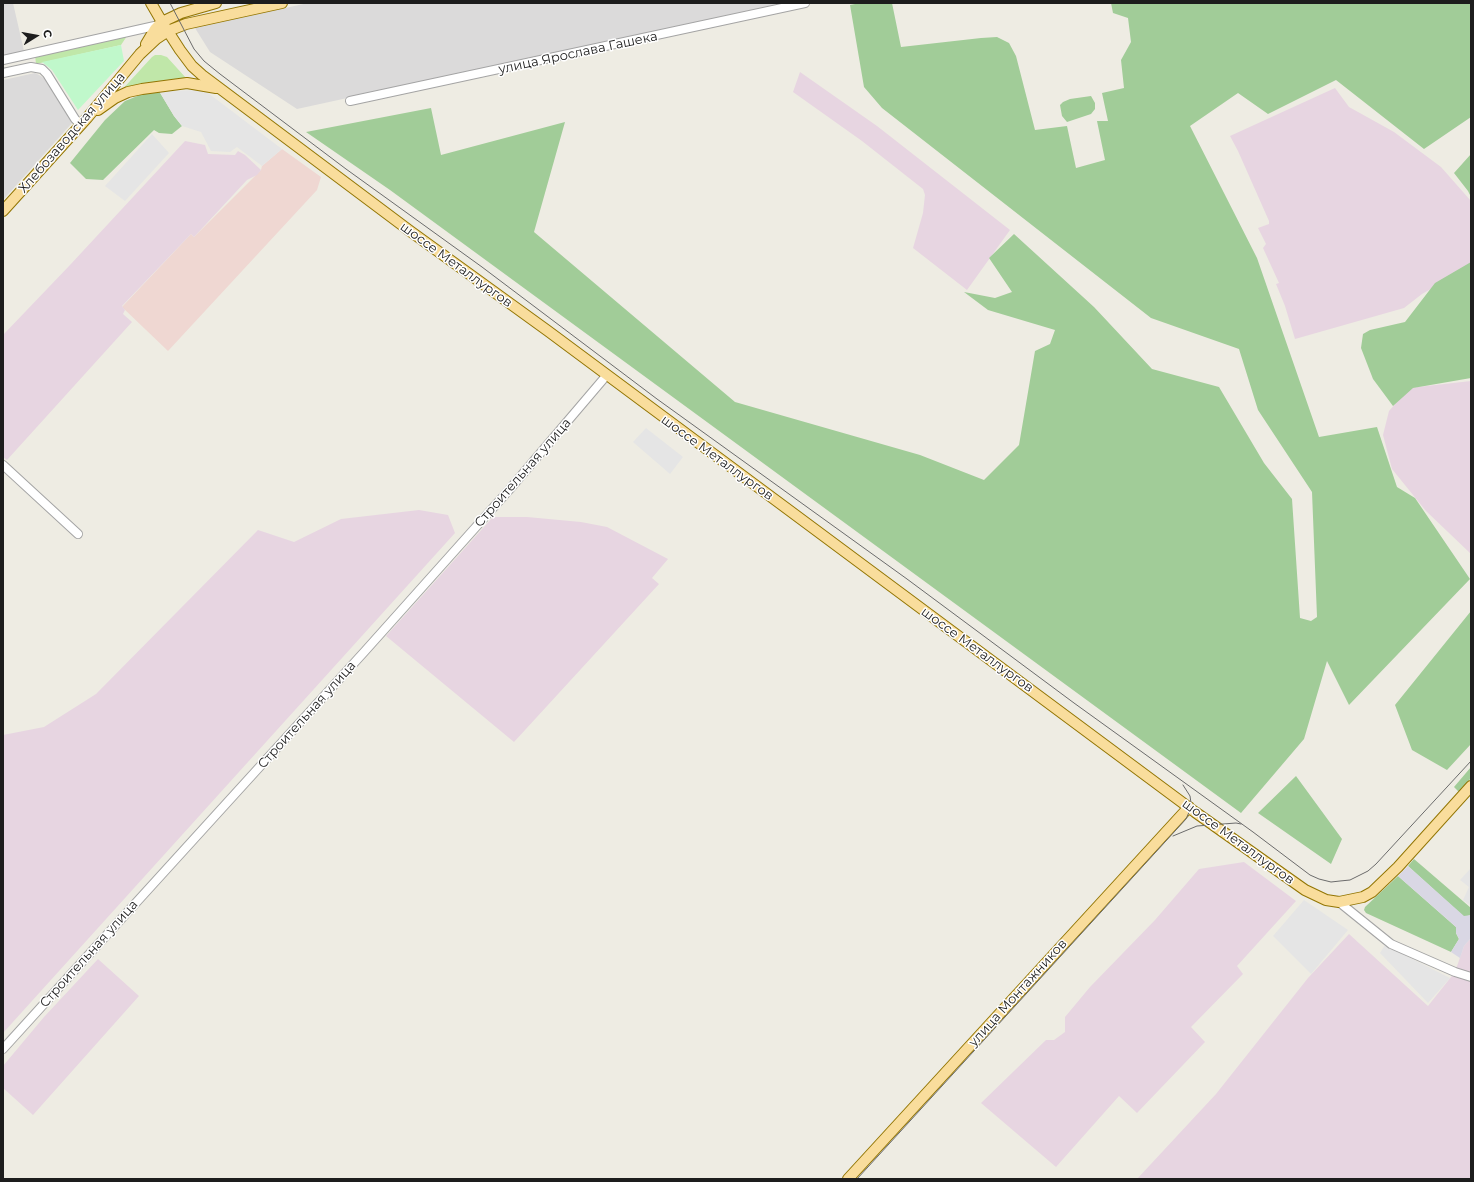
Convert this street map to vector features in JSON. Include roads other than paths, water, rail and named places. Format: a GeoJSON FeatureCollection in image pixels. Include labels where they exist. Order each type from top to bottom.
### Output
{"type":"FeatureCollection","features":[{"type":"Feature","properties":{"kind":"main road","name":"шоссе Металлургов"},"geometry":{"type":"LineString","coordinates":[[151,3],[160,24],[168,31],[192,66],[220,89],[1189,806],[1305,890],[1326,900],[1339,902]]}},
{"type":"Feature","properties":{"kind":"main road"},"geometry":{"type":"LineString","coordinates":[[160,24],[180,13],[203,5],[216,3]]}},
{"type":"Feature","properties":{"kind":"main road","name":"Хлебозаводская улица"},"geometry":{"type":"LineString","coordinates":[[3,211],[84,122],[140,54],[156,39],[168,31],[186,24],[282,3]]}},
{"type":"Feature","properties":{"kind":"main road"},"geometry":{"type":"LineString","coordinates":[[203,5],[208,19]]}},
{"type":"Feature","properties":{"kind":"main road","name":"Хлебозаводская улица"},"geometry":{"type":"LineString","coordinates":[[140,54],[155,29],[160,24]]}},
{"type":"Feature","properties":{"kind":"main road"},"geometry":{"type":"LineString","coordinates":[[84,122],[115,98],[135,90],[187,83],[220,89]]}},
{"type":"Feature","properties":{"kind":"main road"},"geometry":{"type":"LineString","coordinates":[[1339,902],[1363,898],[1372,892],[1398,867],[1471,786]]}},
{"type":"Feature","properties":{"kind":"main road","name":"улица Монтажников"},"geometry":{"type":"LineString","coordinates":[[848,1179],[1189,806]]}},
{"type":"Feature","properties":{"kind":"street","name":"улица Ярослава Гашека"},"geometry":{"type":"LineString","coordinates":[[350,101],[805,3]]}},
{"type":"Feature","properties":{"kind":"street"},"geometry":{"type":"LineString","coordinates":[[3,60],[160,24]]}},
{"type":"Feature","properties":{"kind":"street"},"geometry":{"type":"LineString","coordinates":[[31,67],[33,63],[32,53]]}},
{"type":"Feature","properties":{"kind":"street"},"geometry":{"type":"LineString","coordinates":[[3,73],[31,67],[40,68],[47,74],[75,119],[84,122]]}},
{"type":"Feature","properties":{"kind":"street","name":"Строительная улица"},"geometry":{"type":"LineString","coordinates":[[3,1049],[365,651],[504,495],[606,376]]}},
{"type":"Feature","properties":{"kind":"street"},"geometry":{"type":"LineString","coordinates":[[3,465],[78,534]]}},
{"type":"Feature","properties":{"kind":"street"},"geometry":{"type":"LineString","coordinates":[[1339,902],[1391,944],[1455,972],[1471,977]]}},
{"type":"Feature","properties":{"kind":"tram line"},"geometry":{"type":"LineString","coordinates":[[170,3],[194,49],[204,61],[220,74],[346,169],[482,267],[657,399],[907,579],[1310,875],[1331,882],[1350,880],[1368,871],[1471,761]]}},
{"type":"Feature","properties":{"kind":"tram line"},"geometry":{"type":"LineString","coordinates":[[857,1179],[1186,819],[1191,803],[1190,796],[1183,785]]}},
{"type":"Feature","properties":{"kind":"tram line"},"geometry":{"type":"LineString","coordinates":[[1173,836],[1197,826],[1236,823],[1241,824]]}}]}
